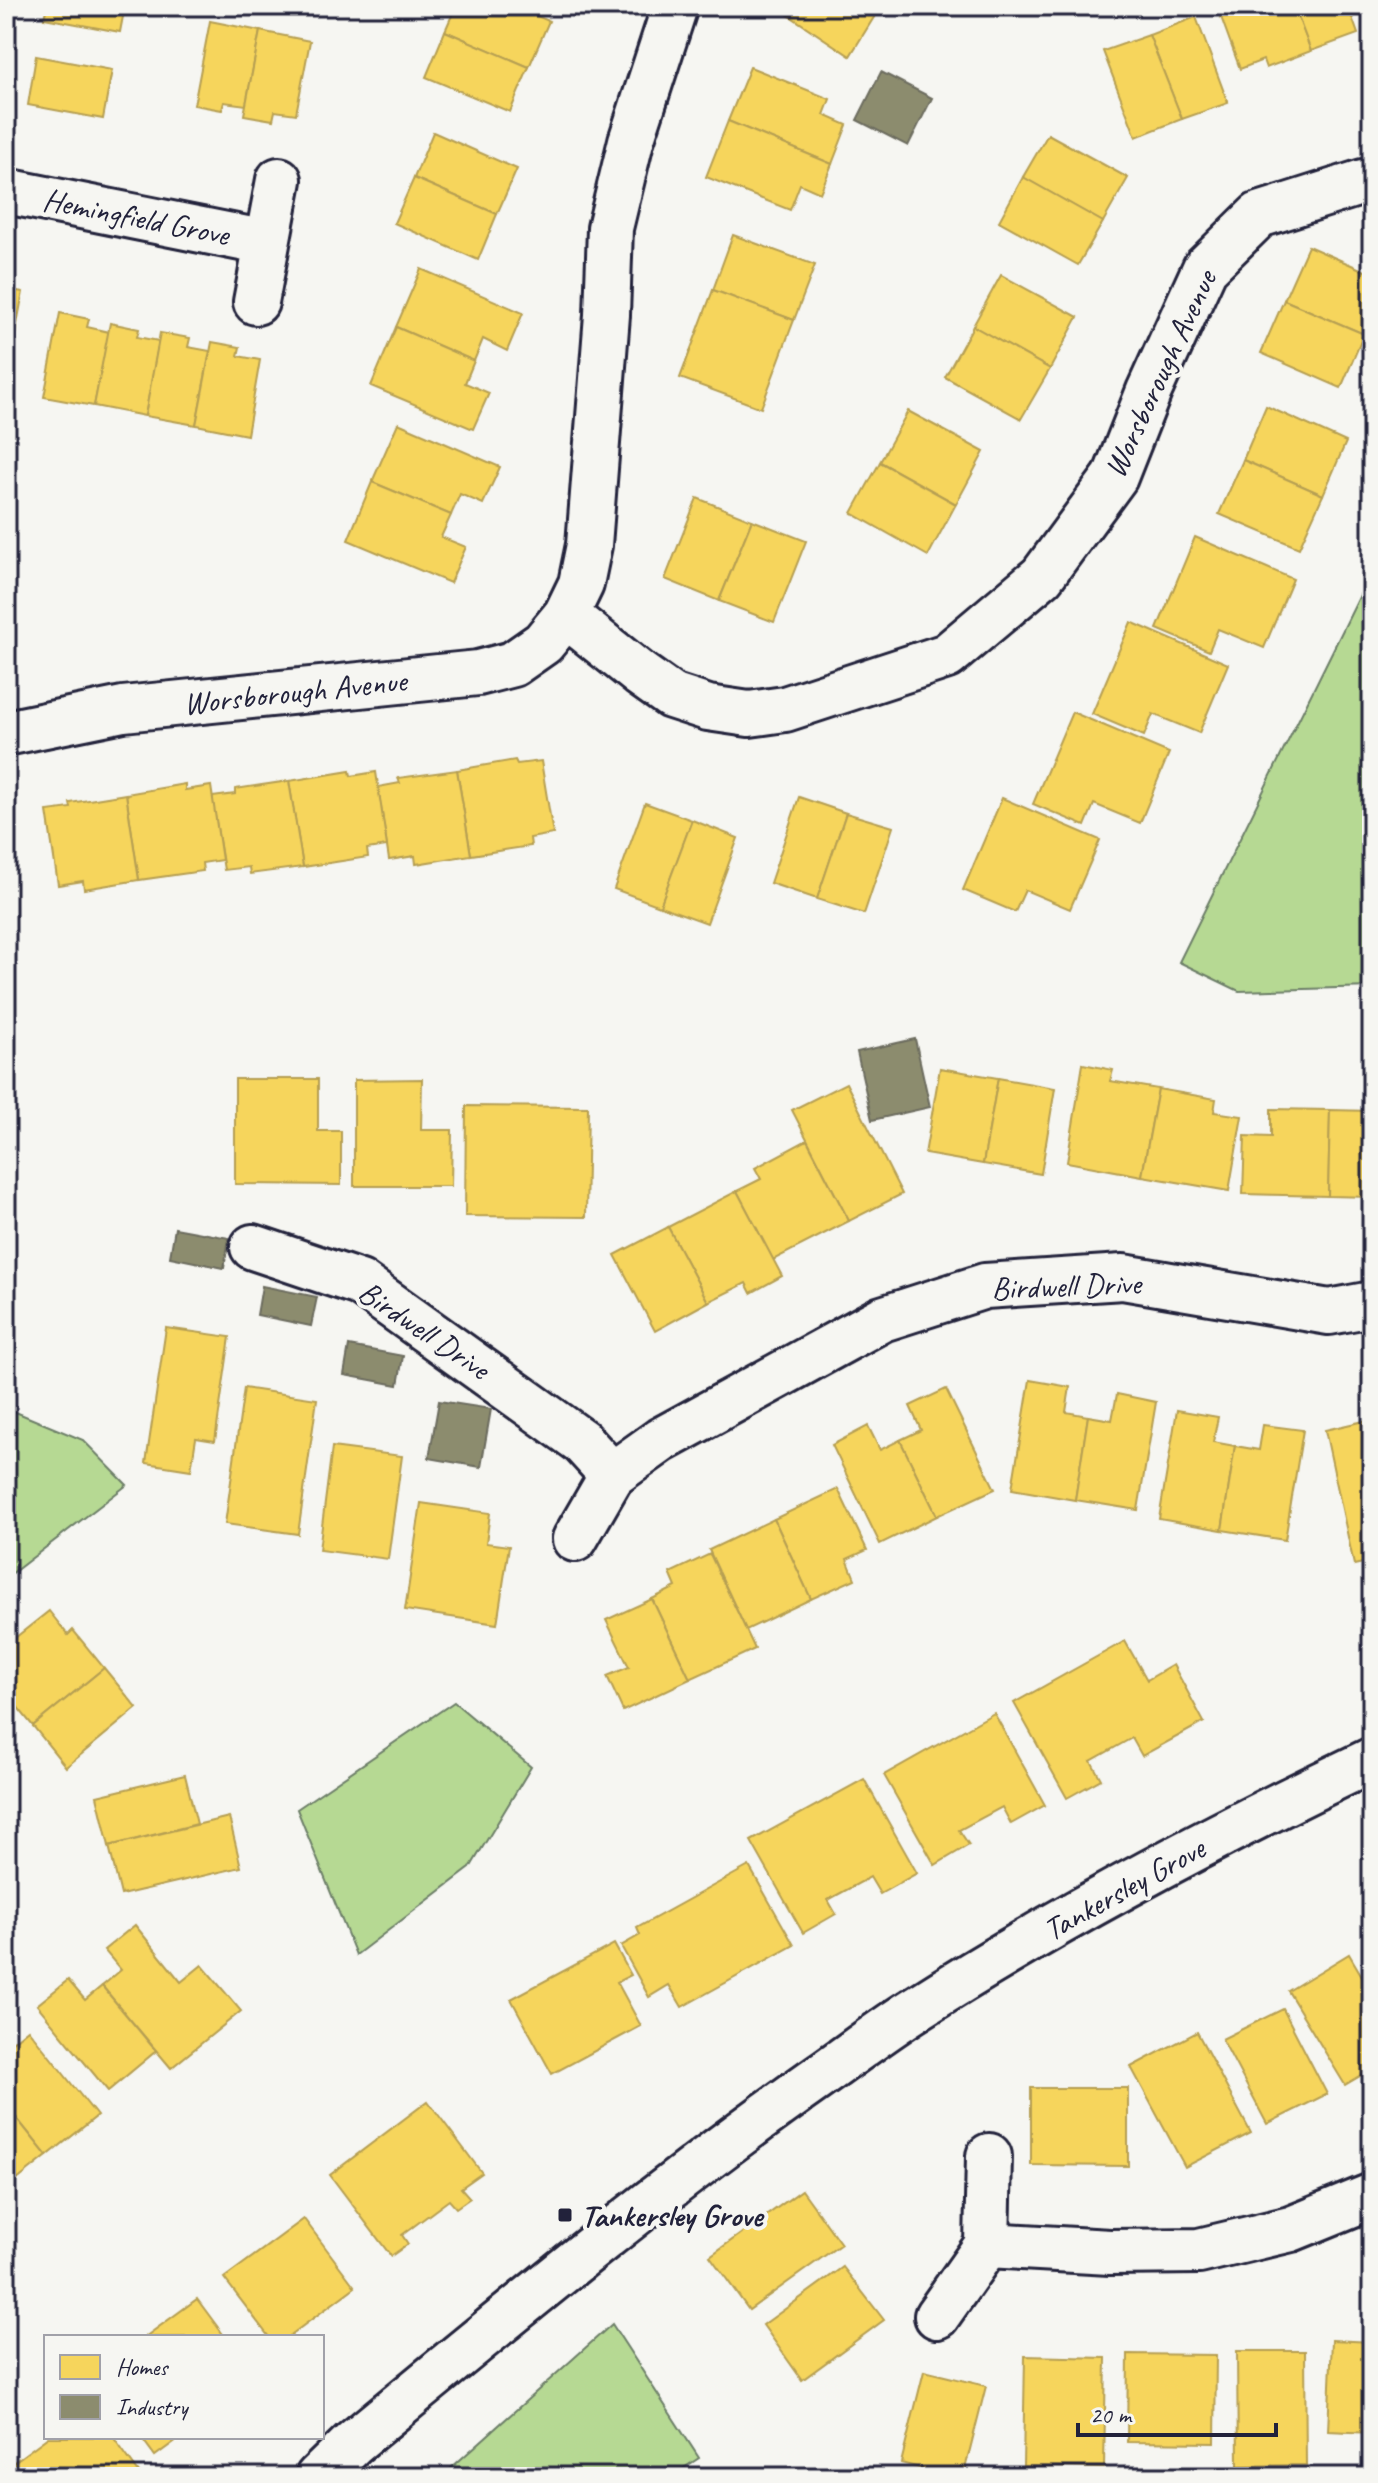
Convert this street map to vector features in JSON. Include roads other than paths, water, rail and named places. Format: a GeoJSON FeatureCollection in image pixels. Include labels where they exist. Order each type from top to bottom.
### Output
{"type":"FeatureCollection","features":[{"type":"Feature","properties":{"kind":"street","name":"Worsborough Avenue"},"geometry":{"type":"LineString","coordinates":[[6,733],[123,709],[478,673],[513,664],[543,643],[566,615],[581,584],[589,545],[607,315],[610,228],[631,141],[675,6]]}},
{"type":"Feature","properties":{"kind":"street","name":"Hemingfield Grove"},"geometry":{"type":"LineString","coordinates":[[256,302],[279,180]]}},
{"type":"Feature","properties":{"kind":"street","name":"Worsborough Avenue"},"geometry":{"type":"LineString","coordinates":[[566,615],[671,696],[708,708],[749,714],[785,709],[947,656],[1042,576],[1115,477],[1149,391],[1205,268],[1259,215],[1363,182]]}},
{"type":"Feature","properties":{"kind":"street","name":"Hemingfield Grove"},"geometry":{"type":"LineString","coordinates":[[6,191],[266,243]]}},
{"type":"Feature","properties":{"kind":"street","name":"Birdwell Drive"},"geometry":{"type":"LineString","coordinates":[[253,1247],[360,1283],[581,1441],[612,1475]]}},
{"type":"Feature","properties":{"kind":"street","name":"Birdwell Drive"},"geometry":{"type":"LineString","coordinates":[[575,1539],[612,1475],[661,1440],[882,1319],[985,1286],[1123,1277],[1329,1312],[1372,1304]]}},
{"type":"Feature","properties":{"kind":"street","name":"Tankersley Grove"},"geometry":{"type":"LineString","coordinates":[[318,2477],[353,2443],[581,2255],[745,2129],[911,2013],[1073,1916],[1276,1805],[1372,1760]]}},
{"type":"Feature","properties":{"kind":"street"},"geometry":{"type":"LineString","coordinates":[[937,2316],[987,2245],[989,2156]]}},
{"type":"Feature","properties":{"kind":"street"},"geometry":{"type":"LineString","coordinates":[[987,2245],[1110,2252],[1199,2251],[1291,2229],[1372,2196]]}},
{"type":"Feature","properties":{"kind":"place","name":"Tankersley Grove"},"geometry":{"type":"Point","coordinates":[565,2215]}}]}
